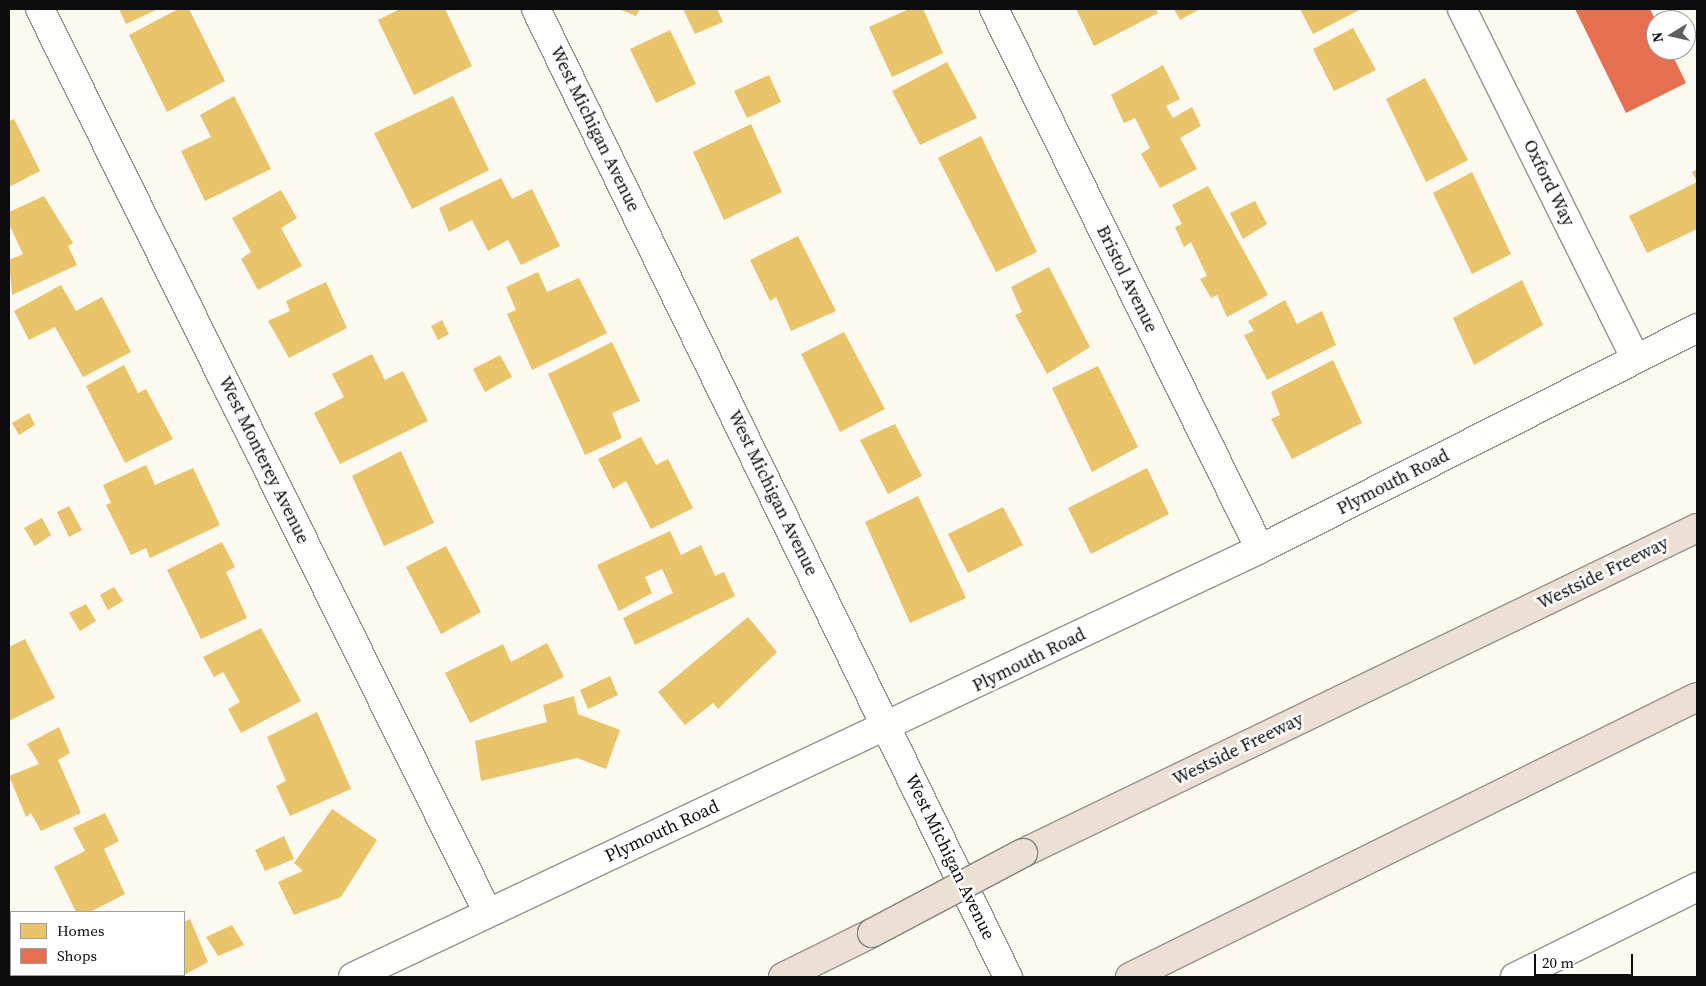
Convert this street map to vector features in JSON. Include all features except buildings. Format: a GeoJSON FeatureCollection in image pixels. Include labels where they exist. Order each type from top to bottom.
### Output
{"type":"FeatureCollection","features":[{"type":"Feature","properties":{"kind":"highway","name":"Westside Freeway"},"geometry":{"type":"LineString","coordinates":[[783,977],[872,933],[1024,853],[1697,528]]}},
{"type":"Feature","properties":{"kind":"highway"},"geometry":{"type":"LineString","coordinates":[[1130,977],[1697,697]]}},
{"type":"Feature","properties":{"kind":"street","name":"West Monterey Avenue"},"geometry":{"type":"LineString","coordinates":[[40,9],[487,911]]}},
{"type":"Feature","properties":{"kind":"street","name":"West Michigan Avenue"},"geometry":{"type":"LineString","coordinates":[[536,9],[888,727],[1008,977]]}},
{"type":"Feature","properties":{"kind":"street","name":"Bristol Avenue"},"geometry":{"type":"LineString","coordinates":[[994,9],[1260,549]]}},
{"type":"Feature","properties":{"kind":"street","name":"Oxford Way"},"geometry":{"type":"LineString","coordinates":[[1462,9],[1635,358]]}},
{"type":"Feature","properties":{"kind":"street","name":"Plymouth Road"},"geometry":{"type":"LineString","coordinates":[[354,977],[487,911],[888,727],[1260,549],[1697,328]]}},
{"type":"Feature","properties":{"kind":"street"},"geometry":{"type":"LineString","coordinates":[[1516,977],[1697,887]]}}]}
